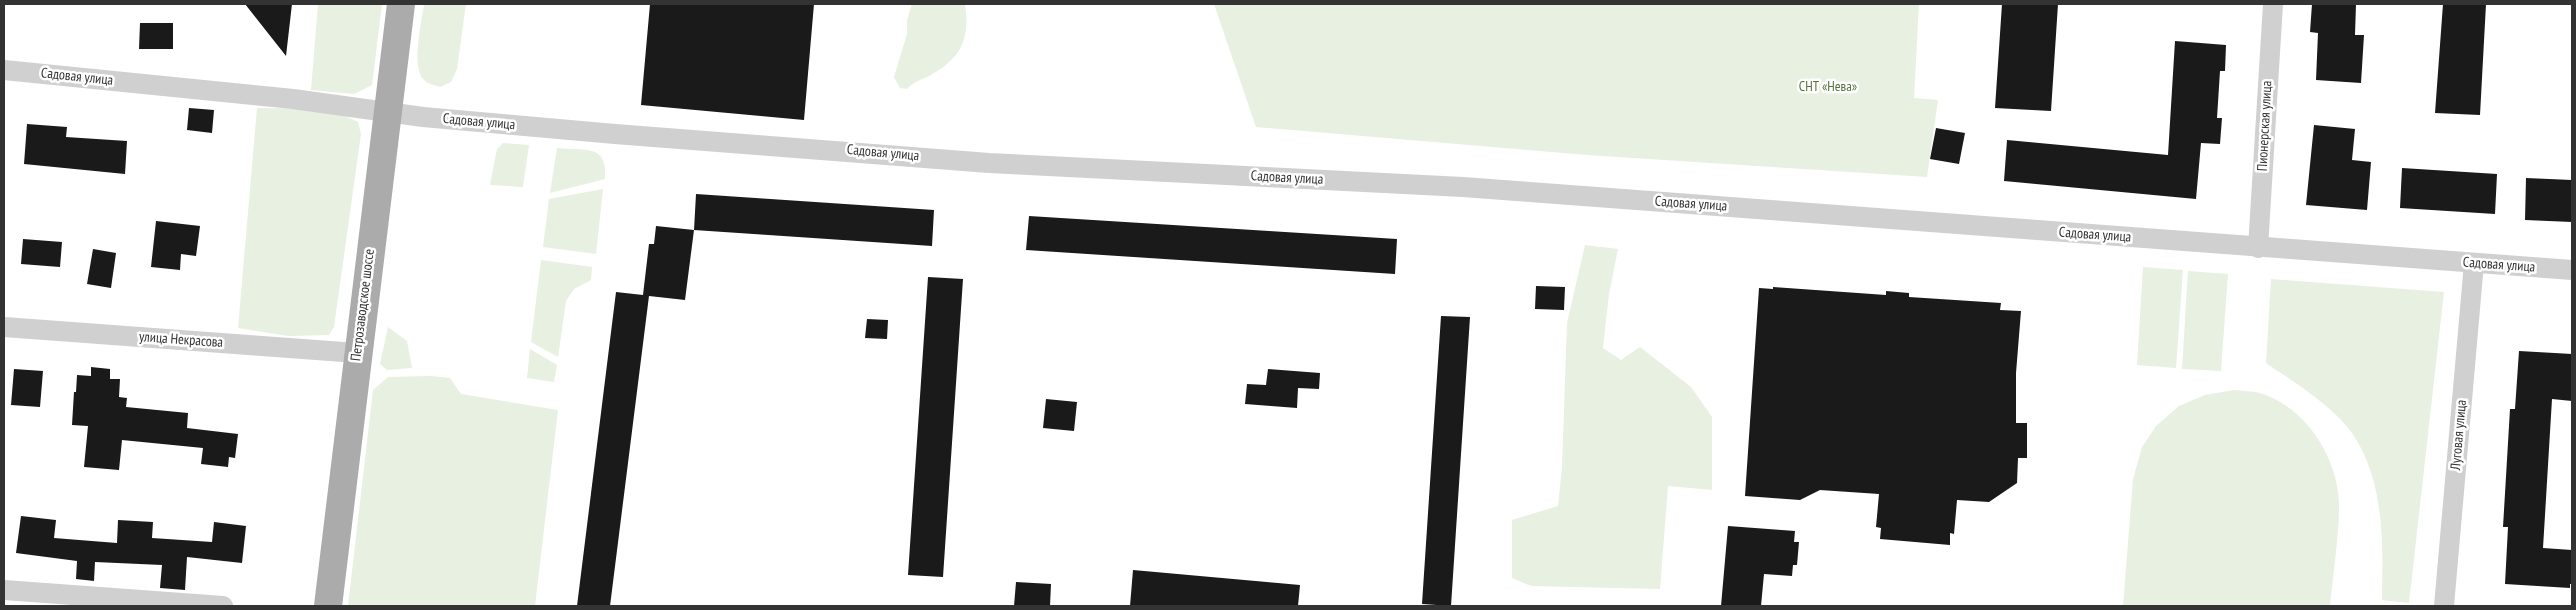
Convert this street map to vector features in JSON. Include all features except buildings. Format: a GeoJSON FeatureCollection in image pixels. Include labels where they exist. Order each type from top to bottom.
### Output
{"type":"FeatureCollection","features":[{"type":"Feature","properties":{"kind":"main road","name":"Петрозаводское шоссе"},"geometry":{"type":"LineString","coordinates":[[328,606],[357,354],[401,4]]}},
{"type":"Feature","properties":{"kind":"street","name":"Пионерская улица"},"geometry":{"type":"LineString","coordinates":[[2258,248],[2273,4]]}},
{"type":"Feature","properties":{"kind":"street","name":"Садовая улица"},"geometry":{"type":"LineString","coordinates":[[4,70],[275,97],[387,112],[606,133],[989,163],[1473,188],[2572,270]]}},
{"type":"Feature","properties":{"kind":"street","name":"Луговая улица"},"geometry":{"type":"LineString","coordinates":[[2444,606],[2474,263]]}},
{"type":"Feature","properties":{"kind":"street","name":"улица Некрасова"},"geometry":{"type":"LineString","coordinates":[[4,327],[357,354]]}},
{"type":"Feature","properties":{"kind":"street"},"geometry":{"type":"LineString","coordinates":[[4,590],[223,606]]}},
{"type":"Feature","properties":{"kind":"green space"},"geometry":{"type":"Polygon","coordinates":[[[318,4],[382,4],[372,85],[354,94],[311,90],[318,4]]]}},
{"type":"Feature","properties":{"kind":"green space"},"geometry":{"type":"Polygon","coordinates":[[[424,4],[466,4],[457,69],[451,82],[440,87],[425,81],[418,66],[418,44],[424,4]]]}},
{"type":"Feature","properties":{"kind":"green space"},"geometry":{"type":"Polygon","coordinates":[[[912,4],[965,4],[966,27],[962,46],[957,54],[942,68],[915,82],[907,89],[900,88],[894,77],[907,34],[907,20],[912,4]]]}},
{"type":"Feature","properties":{"kind":"green space","name":"СНТ «Нева»"},"geometry":{"type":"Polygon","coordinates":[[[1214,4],[1919,4],[1914,98],[1938,100],[1927,177],[1587,155],[1256,127],[1214,4]]]}},
{"type":"Feature","properties":{"kind":"green space"},"geometry":{"type":"Polygon","coordinates":[[[257,108],[322,111],[334,113],[358,122],[361,134],[334,327],[329,335],[288,336],[238,328],[257,108]]]}},
{"type":"Feature","properties":{"kind":"green space"},"geometry":{"type":"Polygon","coordinates":[[[503,143],[529,145],[523,187],[490,185],[497,149],[503,143]]]}},
{"type":"Feature","properties":{"kind":"green space"},"geometry":{"type":"Polygon","coordinates":[[[557,148],[593,151],[599,154],[603,159],[605,167],[605,179],[550,193],[557,148]]]}},
{"type":"Feature","properties":{"kind":"green space"},"geometry":{"type":"Polygon","coordinates":[[[603,189],[596,254],[543,247],[549,199],[603,189]]]}},
{"type":"Feature","properties":{"kind":"green space"},"geometry":{"type":"Polygon","coordinates":[[[1585,245],[1618,249],[1609,294],[1603,348],[1621,360],[1640,347],[1691,387],[1712,417],[1712,490],[1668,486],[1660,589],[1531,586],[1512,578],[1512,520],[1558,506],[1562,467],[1567,323],[1585,245]]]}},
{"type":"Feature","properties":{"kind":"green space"},"geometry":{"type":"Polygon","coordinates":[[[541,260],[592,267],[591,280],[574,289],[566,301],[558,357],[531,342],[541,260]]]}},
{"type":"Feature","properties":{"kind":"green space"},"geometry":{"type":"Polygon","coordinates":[[[2143,267],[2183,270],[2176,368],[2137,365],[2143,267]]]}},
{"type":"Feature","properties":{"kind":"green space"},"geometry":{"type":"Polygon","coordinates":[[[2188,271],[2228,274],[2221,371],[2182,369],[2188,271]]]}},
{"type":"Feature","properties":{"kind":"green space"},"geometry":{"type":"Polygon","coordinates":[[[2271,279],[2444,292],[2409,603],[2382,600],[2382,537],[2377,494],[2372,474],[2354,436],[2346,425],[2325,405],[2266,363],[2271,279]]]}},
{"type":"Feature","properties":{"kind":"green space"},"geometry":{"type":"Polygon","coordinates":[[[388,327],[407,341],[412,368],[387,370],[380,364],[388,327]]]}},
{"type":"Feature","properties":{"kind":"green space"},"geometry":{"type":"Polygon","coordinates":[[[530,349],[557,365],[554,382],[527,378],[530,349]]]}},
{"type":"Feature","properties":{"kind":"green space"},"geometry":{"type":"Polygon","coordinates":[[[431,376],[450,378],[461,394],[558,410],[535,606],[348,606],[373,390],[388,377],[431,376]]]}},
{"type":"Feature","properties":{"kind":"green space"},"geometry":{"type":"Polygon","coordinates":[[[2234,390],[2260,393],[2277,400],[2292,410],[2305,422],[2326,452],[2333,469],[2339,504],[2330,606],[2123,606],[2133,479],[2142,447],[2156,426],[2179,406],[2205,395],[2234,390]]]}}]}
